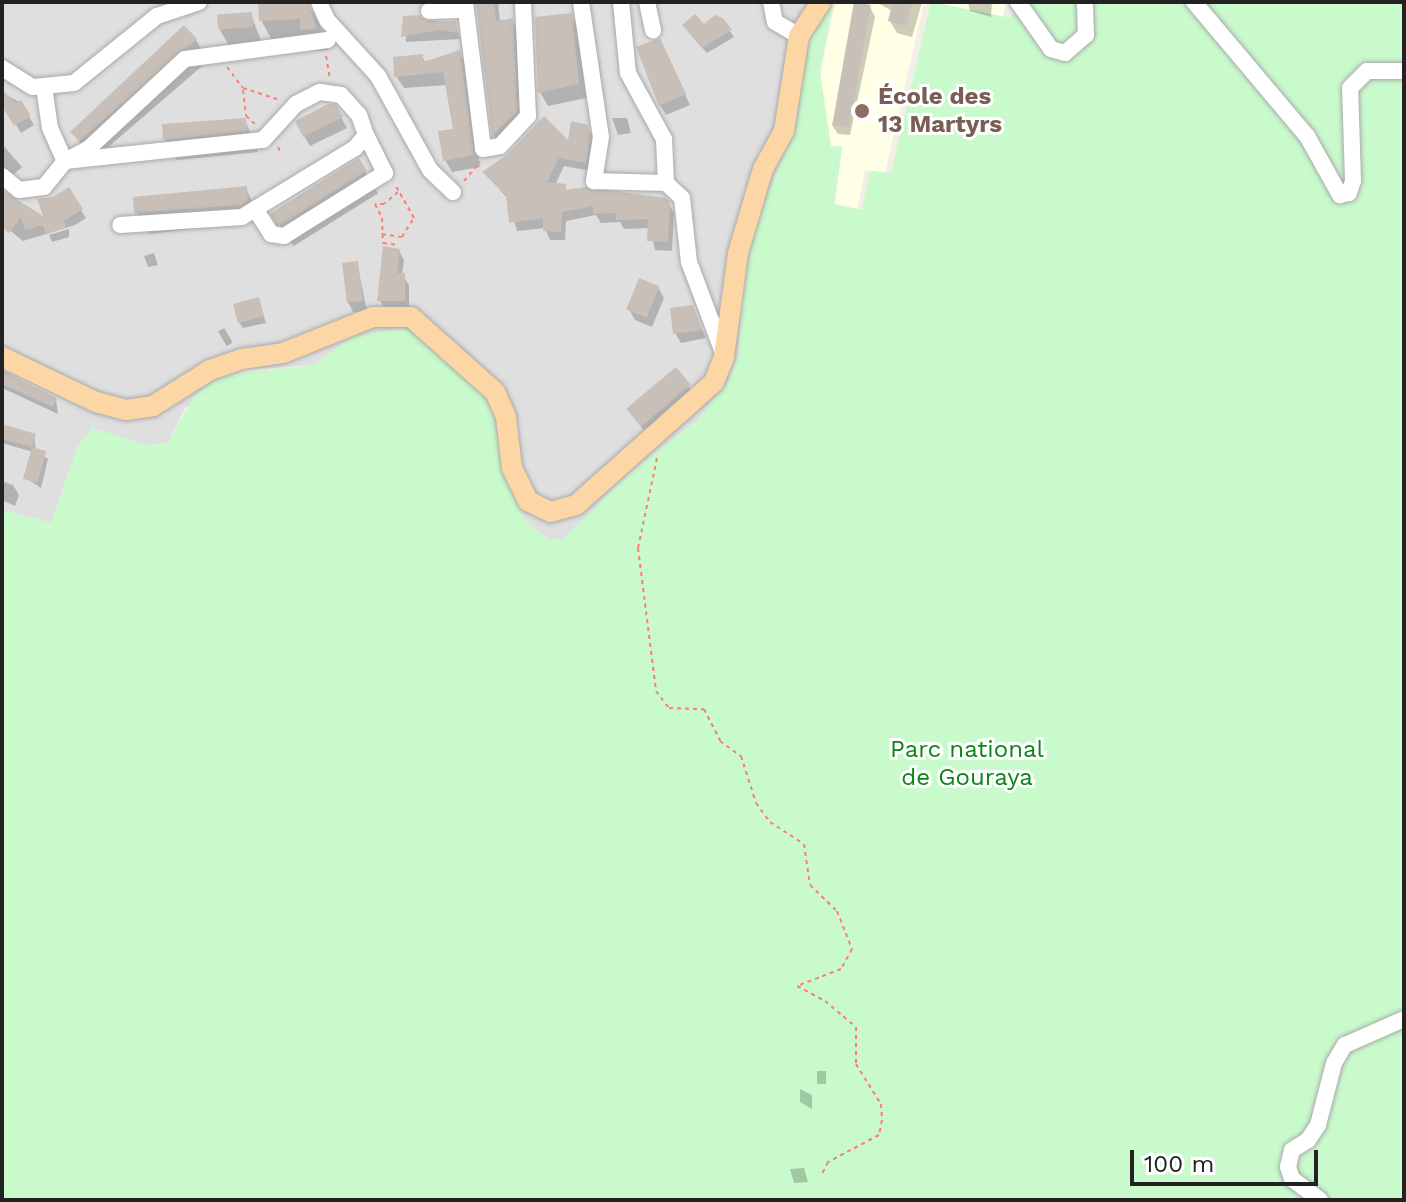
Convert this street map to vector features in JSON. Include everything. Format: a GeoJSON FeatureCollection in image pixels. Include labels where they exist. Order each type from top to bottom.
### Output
{"type":"FeatureCollection","features":[{"type":"Feature","properties":{"kind":"main road"},"geometry":{"type":"LineString","coordinates":[[2,357],[96,402],[126,410],[153,406],[210,370],[242,359],[283,353],[373,317],[411,317],[495,392],[506,417],[512,468],[528,501],[551,512],[576,505],[714,382],[724,357],[738,253],[763,169],[784,131],[799,36],[821,2]]}},
{"type":"Feature","properties":{"kind":"street"},"geometry":{"type":"LineString","coordinates":[[2,68],[33,87],[74,83],[157,16],[199,2]]}},
{"type":"Feature","properties":{"kind":"street"},"geometry":{"type":"LineString","coordinates":[[319,2],[327,20],[378,76],[430,170],[453,192]]}},
{"type":"Feature","properties":{"kind":"street"},"geometry":{"type":"LineString","coordinates":[[492,148],[528,116],[523,2]]}},
{"type":"Feature","properties":{"kind":"street"},"geometry":{"type":"LineString","coordinates":[[581,2],[601,137],[594,181],[666,183],[682,198],[689,262],[724,357]]}},
{"type":"Feature","properties":{"kind":"street"},"geometry":{"type":"LineString","coordinates":[[621,2],[628,73],[664,139],[666,183]]}},
{"type":"Feature","properties":{"kind":"street"},"geometry":{"type":"LineString","coordinates":[[647,2],[653,30]]}},
{"type":"Feature","properties":{"kind":"street"},"geometry":{"type":"LineString","coordinates":[[771,2],[775,22],[799,36]]}},
{"type":"Feature","properties":{"kind":"street"},"geometry":{"type":"LineString","coordinates":[[1018,2],[1051,49],[1065,53],[1086,35],[1085,2]]}},
{"type":"Feature","properties":{"kind":"street"},"geometry":{"type":"LineString","coordinates":[[1194,2],[1307,136],[1340,195],[1349,193],[1353,181],[1350,88],[1367,71],[1404,71]]}},
{"type":"Feature","properties":{"kind":"street"},"geometry":{"type":"LineString","coordinates":[[429,11],[466,6],[492,148]]}},
{"type":"Feature","properties":{"kind":"street"},"geometry":{"type":"LineString","coordinates":[[2,176],[19,190],[32,192],[44,187],[65,161],[88,149],[185,59],[328,40]]}},
{"type":"Feature","properties":{"kind":"street"},"geometry":{"type":"LineString","coordinates":[[44,87],[50,128],[65,161]]}},
{"type":"Feature","properties":{"kind":"street"},"geometry":{"type":"LineString","coordinates":[[65,161],[263,140],[296,104],[320,92],[335,94],[359,115],[385,173],[284,236],[271,234],[255,209]]}},
{"type":"Feature","properties":{"kind":"street"},"geometry":{"type":"LineString","coordinates":[[120,225],[242,217],[355,148],[366,135]]}},
{"type":"Feature","properties":{"kind":"street"},"geometry":{"type":"LineString","coordinates":[[1320,1200],[1292,1179],[1288,1167],[1292,1150],[1308,1140],[1318,1125],[1334,1063],[1345,1045],[1373,1029],[1404,1019]]}},
{"type":"Feature","properties":{"kind":"path"},"geometry":{"type":"LineString","coordinates":[[328,40],[330,50],[321,51],[332,68],[328,74],[335,94]]}},
{"type":"Feature","properties":{"kind":"path"},"geometry":{"type":"LineString","coordinates":[[218,55],[243,88],[296,104]]}},
{"type":"Feature","properties":{"kind":"path"},"geometry":{"type":"LineString","coordinates":[[453,192],[492,148]]}},
{"type":"Feature","properties":{"kind":"path"},"geometry":{"type":"LineString","coordinates":[[382,234],[402,237],[414,218],[385,173]]}},
{"type":"Feature","properties":{"kind":"path"},"geometry":{"type":"LineString","coordinates":[[399,191],[384,198],[384,204],[375,204],[383,243],[399,245]]}},
{"type":"Feature","properties":{"kind":"path"},"geometry":{"type":"LineString","coordinates":[[652,437],[658,462],[638,548],[656,691],[669,708],[704,709],[720,741],[741,756],[756,803],[770,822],[804,844],[810,885],[837,911],[852,949],[841,969],[797,986],[825,1001],[856,1027],[856,1064],[881,1104],[882,1120],[879,1135],[828,1162],[822,1174]]}},
{"type":"Feature","properties":{"kind":"shaded area"},"geometry":{"type":"Polygon","coordinates":[[[2,2],[833,2],[820,15],[800,60],[798,116],[742,284],[739,353],[729,380],[699,418],[620,482],[585,523],[563,539],[549,540],[526,522],[509,484],[491,408],[403,329],[353,336],[314,365],[243,370],[185,408],[168,443],[145,445],[92,428],[78,446],[51,523],[2,510],[2,2]]]}},
{"type":"Feature","properties":{"kind":"shaded area","name":"École des 13 Martyrs"},"geometry":{"type":"Polygon","coordinates":[[[835,2],[1006,2],[1003,17],[924,3],[885,173],[865,170],[857,211],[835,206],[842,147],[831,146],[820,76],[835,2]]]}},
{"type":"Feature","properties":{"kind":"green space","name":"Parc national de Gouraya"},"geometry":{"type":"Polygon","coordinates":[[[833,2],[820,72],[831,146],[842,147],[834,204],[862,210],[870,171],[891,173],[931,2],[1011,18],[1015,2],[1404,2],[1404,1200],[2,1200],[2,510],[51,523],[78,446],[92,428],[145,445],[168,443],[194,396],[221,376],[314,365],[353,336],[403,329],[419,332],[481,390],[491,408],[509,484],[526,522],[549,540],[563,539],[620,482],[699,418],[729,380],[739,353],[748,245],[798,116],[800,60],[820,15],[833,2]]]}},
{"type":"Feature","properties":{"kind":"building"},"geometry":{"type":"Polygon","coordinates":[[[308,2],[317,29],[300,30],[300,19],[259,21],[258,3],[308,2]]]}},
{"type":"Feature","properties":{"kind":"building"},"geometry":{"type":"Polygon","coordinates":[[[476,2],[494,2],[496,21],[513,18],[517,112],[492,136],[476,2]]]}},
{"type":"Feature","properties":{"kind":"building"},"geometry":{"type":"Polygon","coordinates":[[[854,2],[871,5],[849,128],[832,125],[854,2]]]}},
{"type":"Feature","properties":{"kind":"building"},"geometry":{"type":"Polygon","coordinates":[[[893,2],[912,2],[906,26],[888,21],[893,2]]]}},
{"type":"Feature","properties":{"kind":"building"},"geometry":{"type":"Polygon","coordinates":[[[252,12],[253,27],[218,29],[217,14],[252,12]]]}},
{"type":"Feature","properties":{"kind":"building"},"geometry":{"type":"Polygon","coordinates":[[[572,13],[579,84],[538,93],[535,17],[572,13]]]}},
{"type":"Feature","properties":{"kind":"building"},"geometry":{"type":"Polygon","coordinates":[[[695,14],[704,24],[715,15],[723,18],[732,30],[702,48],[682,25],[695,14]]]}},
{"type":"Feature","properties":{"kind":"building"},"geometry":{"type":"Polygon","coordinates":[[[419,15],[429,22],[456,21],[458,33],[440,30],[401,37],[403,16],[419,15]]]}},
{"type":"Feature","properties":{"kind":"building"},"geometry":{"type":"Polygon","coordinates":[[[184,25],[197,39],[79,141],[70,132],[184,25]]]}},
{"type":"Feature","properties":{"kind":"building"},"geometry":{"type":"Polygon","coordinates":[[[660,38],[686,94],[659,106],[636,47],[660,38]]]}},
{"type":"Feature","properties":{"kind":"building"},"geometry":{"type":"Polygon","coordinates":[[[460,50],[474,155],[443,161],[438,131],[453,129],[443,72],[394,77],[393,57],[423,54],[423,62],[460,50]]]}},
{"type":"Feature","properties":{"kind":"building"},"geometry":{"type":"Polygon","coordinates":[[[2,90],[16,103],[21,100],[31,116],[14,126],[2,106],[2,90]]]}},
{"type":"Feature","properties":{"kind":"building"},"geometry":{"type":"Polygon","coordinates":[[[328,104],[336,105],[343,117],[303,137],[295,121],[328,104]]]}},
{"type":"Feature","properties":{"kind":"building"},"geometry":{"type":"Polygon","coordinates":[[[544,116],[568,140],[571,121],[588,125],[590,137],[586,163],[559,158],[547,182],[566,184],[566,190],[585,187],[666,198],[670,202],[668,242],[647,241],[648,219],[616,220],[616,213],[593,214],[593,206],[562,212],[561,232],[543,231],[543,218],[509,223],[506,195],[482,172],[508,154],[544,116]]]}},
{"type":"Feature","properties":{"kind":"building"},"geometry":{"type":"Polygon","coordinates":[[[246,118],[247,131],[163,140],[162,124],[246,118]]]}},
{"type":"Feature","properties":{"kind":"building"},"geometry":{"type":"Polygon","coordinates":[[[359,158],[367,171],[278,226],[270,214],[359,158]]]}},
{"type":"Feature","properties":{"kind":"building"},"geometry":{"type":"Polygon","coordinates":[[[247,186],[248,200],[241,205],[134,213],[133,197],[247,186]]]}},
{"type":"Feature","properties":{"kind":"building"},"geometry":{"type":"Polygon","coordinates":[[[69,187],[83,209],[64,221],[66,228],[46,234],[43,225],[25,230],[21,217],[9,233],[2,227],[2,190],[43,216],[37,199],[53,197],[69,187]]]}},
{"type":"Feature","properties":{"kind":"building"},"geometry":{"type":"Polygon","coordinates":[[[383,246],[400,249],[397,273],[405,273],[405,301],[377,301],[383,246]]]}},
{"type":"Feature","properties":{"kind":"building"},"geometry":{"type":"Polygon","coordinates":[[[358,261],[363,301],[347,303],[342,263],[358,261]]]}},
{"type":"Feature","properties":{"kind":"building"},"geometry":{"type":"Polygon","coordinates":[[[639,278],[659,286],[647,318],[626,310],[639,278]]]}},
{"type":"Feature","properties":{"kind":"building"},"geometry":{"type":"Polygon","coordinates":[[[259,297],[264,316],[238,323],[233,304],[259,297]]]}},
{"type":"Feature","properties":{"kind":"building"},"geometry":{"type":"Polygon","coordinates":[[[693,305],[702,330],[673,334],[670,308],[693,305]]]}},
{"type":"Feature","properties":{"kind":"building"},"geometry":{"type":"Polygon","coordinates":[[[676,367],[691,385],[641,426],[626,409],[676,367]]]}},
{"type":"Feature","properties":{"kind":"building"},"geometry":{"type":"Polygon","coordinates":[[[2,371],[57,398],[53,407],[2,384],[2,371]]]}},
{"type":"Feature","properties":{"kind":"building"},"geometry":{"type":"Polygon","coordinates":[[[2,424],[36,434],[32,447],[2,439],[2,424]]]}},
{"type":"Feature","properties":{"kind":"building"},"geometry":{"type":"Polygon","coordinates":[[[32,447],[46,451],[37,483],[23,479],[32,447]]]}},
{"type":"Feature","properties":{"kind":"place","name":"École des 13 Martyrs"},"geometry":{"type":"Point","coordinates":[862,111]}}]}
